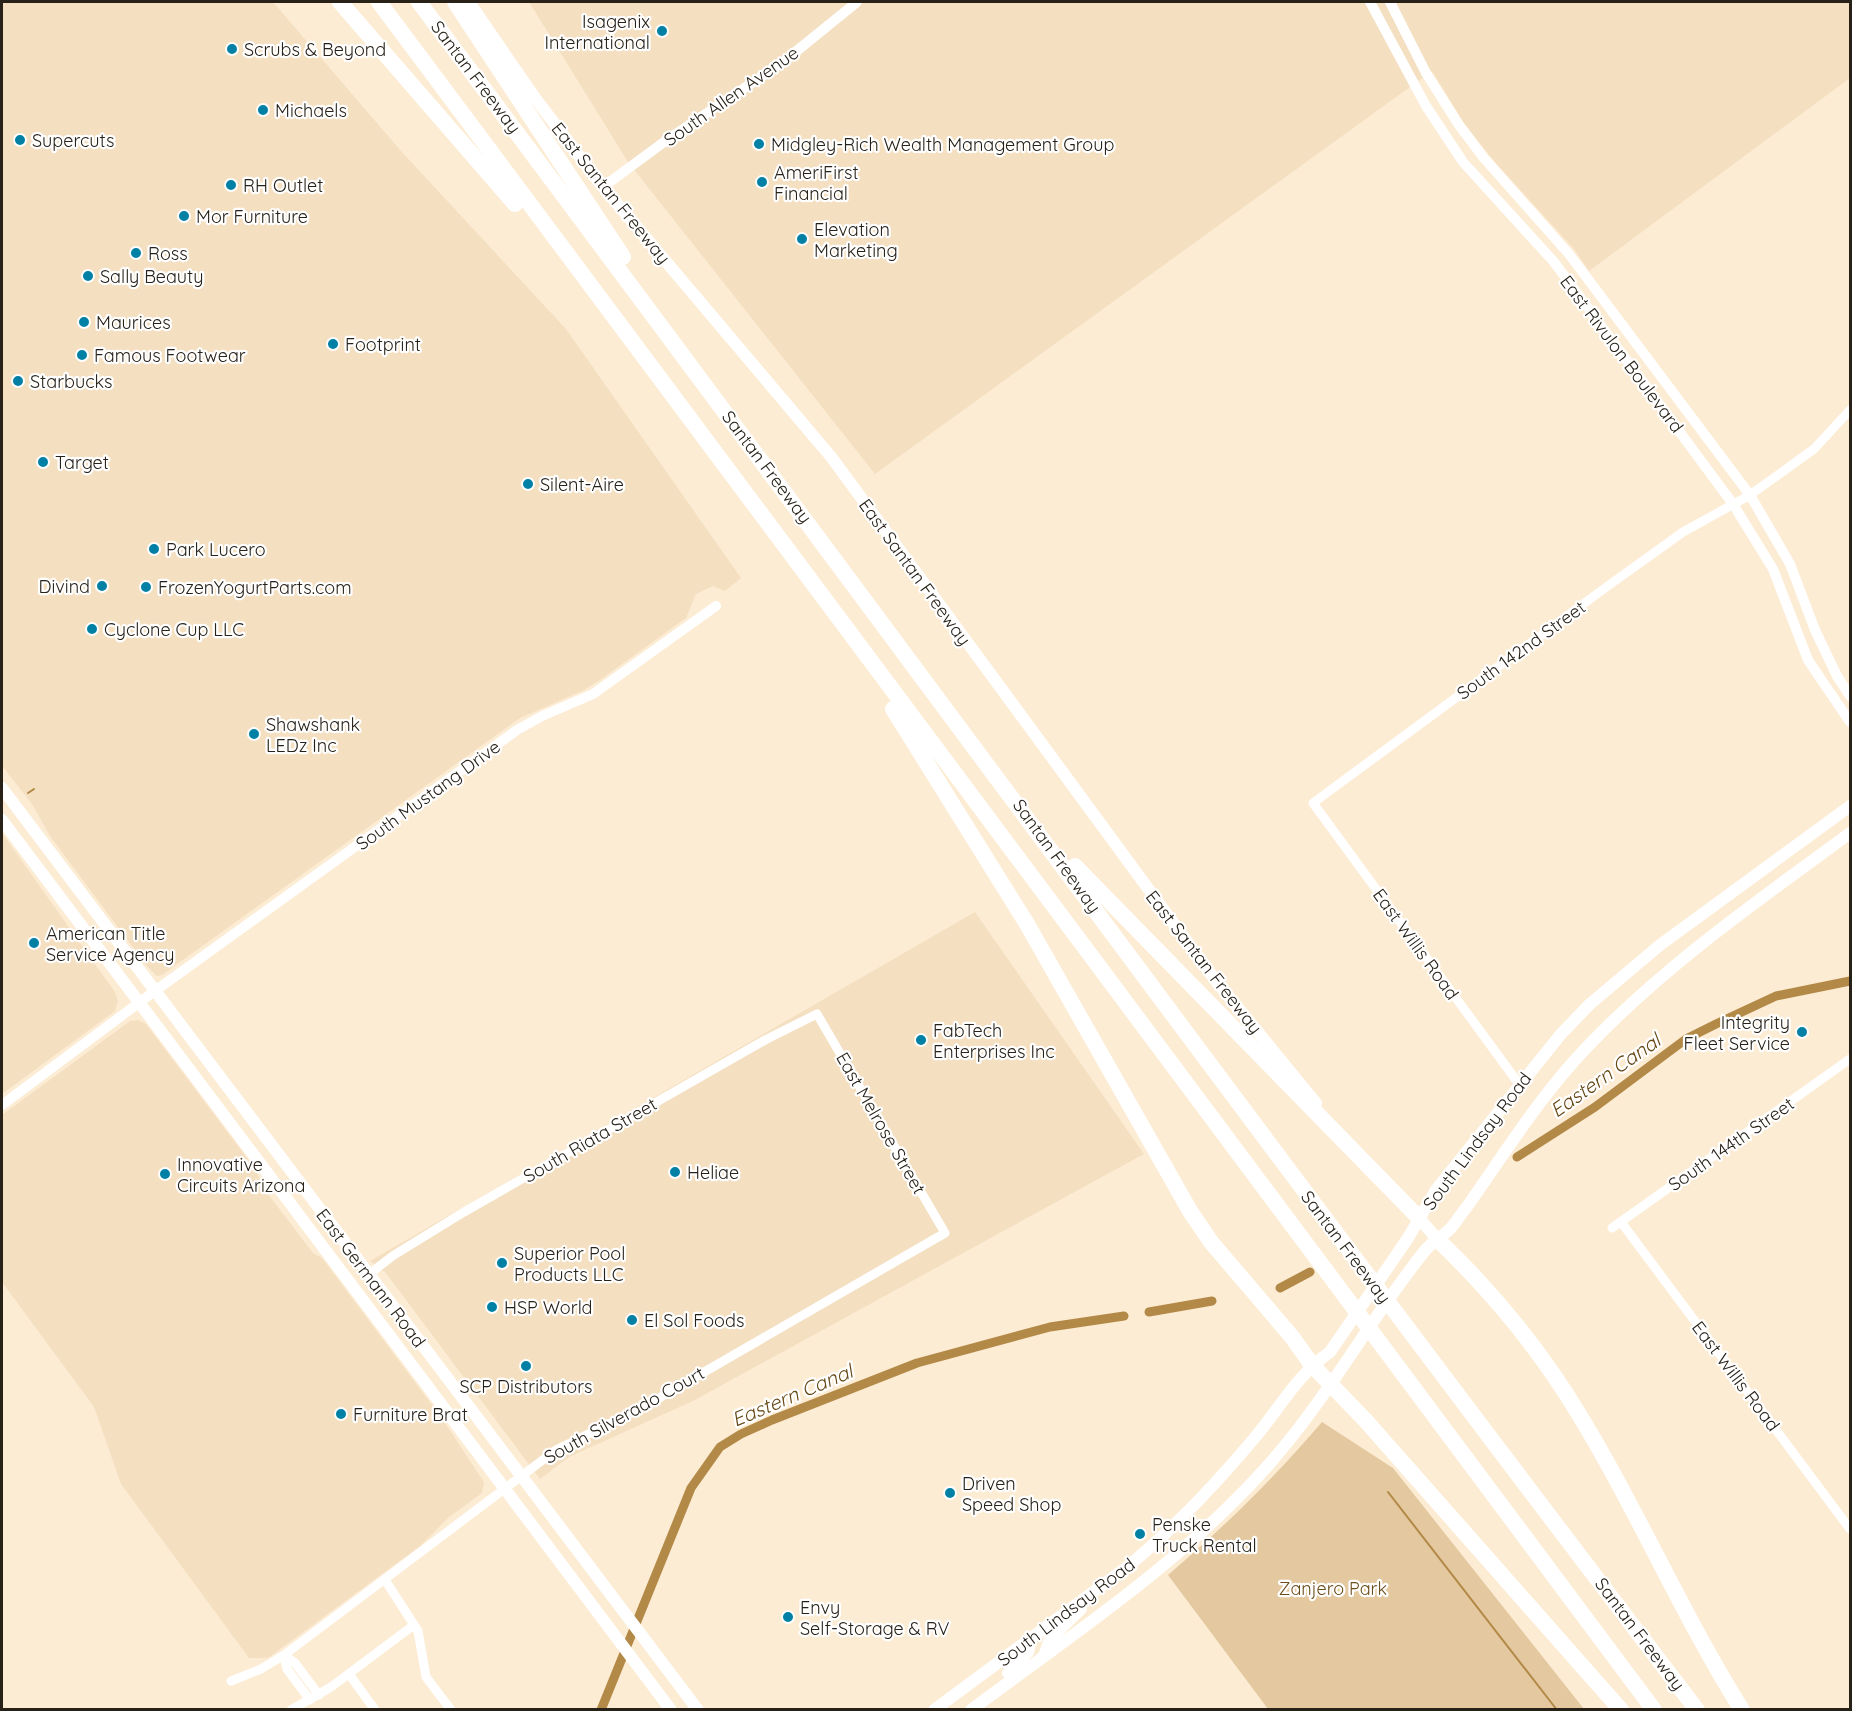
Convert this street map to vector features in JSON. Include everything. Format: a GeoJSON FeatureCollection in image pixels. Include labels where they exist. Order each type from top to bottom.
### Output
{"type":"FeatureCollection","features":[{"type":"Feature","properties":{"kind":"highway"},"geometry":{"type":"LineString","coordinates":[[340,2],[465,143],[600,312],[638,352]]}},
{"type":"Feature","properties":{"kind":"highway","name":"Santan Freeway"},"geometry":{"type":"LineString","coordinates":[[379,2],[788,554],[1304,1239],[1654,1710]]}},
{"type":"Feature","properties":{"kind":"highway","name":"Santan Freeway"},"geometry":{"type":"LineString","coordinates":[[419,2],[1032,822],[1400,1321],[1697,1710]]}},
{"type":"Feature","properties":{"kind":"highway"},"geometry":{"type":"LineString","coordinates":[[455,2],[622,254],[653,314]]}},
{"type":"Feature","properties":{"kind":"highway"},"geometry":{"type":"LineString","coordinates":[[788,554],[872,676],[1006,891],[1196,1221],[1312,1365],[1366,1421],[1621,1710]]}},
{"type":"Feature","properties":{"kind":"highway"},"geometry":{"type":"LineString","coordinates":[[1032,822],[1419,1218]]}},
{"type":"Feature","properties":{"kind":"highway"},"geometry":{"type":"LineString","coordinates":[[1437,1239],[1521,1330],[1561,1386],[1602,1454],[1699,1638],[1742,1710]]}},
{"type":"Feature","properties":{"kind":"main road","name":"East Santan Freeway"},"geometry":{"type":"LineString","coordinates":[[470,2],[524,83],[603,187],[832,458],[1209,973],[1353,1149]]}},
{"type":"Feature","properties":{"kind":"main road","name":"East Germann Road"},"geometry":{"type":"LineString","coordinates":[[2,788],[147,996],[505,1488],[671,1710]]}},
{"type":"Feature","properties":{"kind":"main road","name":"South Lindsay Road"},"geometry":{"type":"LineString","coordinates":[[934,1710],[1088,1598],[1154,1545],[1196,1505],[1266,1425],[1292,1388],[1312,1365],[1329,1352],[1436,1190],[1561,1034],[1622,976],[1851,806]]}},
{"type":"Feature","properties":{"kind":"main road","name":"East Germann Road"},"geometry":{"type":"LineString","coordinates":[[2,820],[147,996],[369,1274],[698,1710]]}},
{"type":"Feature","properties":{"kind":"main road","name":"South Lindsay Road"},"geometry":{"type":"LineString","coordinates":[[975,1707],[1138,1588],[1192,1542],[1272,1461],[1425,1250],[1451,1228],[1537,1106],[1579,1055],[1617,1017],[1707,939],[1851,833]]}},
{"type":"Feature","properties":{"kind":"main road"},"geometry":{"type":"LineString","coordinates":[[1419,1218],[1437,1239]]}},
{"type":"Feature","properties":{"kind":"main road"},"geometry":{"type":"LineString","coordinates":[[1044,1656],[1050,1639],[1077,1616],[1088,1598]]}},
{"type":"Feature","properties":{"kind":"main road"},"geometry":{"type":"LineString","coordinates":[[975,1707],[995,1683],[1023,1659],[1031,1639]]}},
{"type":"Feature","properties":{"kind":"street","name":"South Allen Avenue"},"geometry":{"type":"LineString","coordinates":[[603,187],[678,132],[778,65],[857,2]]}},
{"type":"Feature","properties":{"kind":"street","name":"East Rivulon Boulevard"},"geometry":{"type":"LineString","coordinates":[[1370,2],[1426,106],[1463,162],[1554,262],[1733,504],[1773,569],[1808,660],[1851,722]]}},
{"type":"Feature","properties":{"kind":"street","name":"East Rivulon Boulevard"},"geometry":{"type":"LineString","coordinates":[[1390,2],[1435,88],[1471,141],[1569,254],[1750,495],[1790,564],[1815,630],[1837,676],[1851,696]]}},
{"type":"Feature","properties":{"kind":"street","name":"South 142nd Street"},"geometry":{"type":"LineString","coordinates":[[1313,803],[1683,532],[1750,495],[1814,449],[1851,410]]}},
{"type":"Feature","properties":{"kind":"street","name":"South Mustang Drive"},"geometry":{"type":"LineString","coordinates":[[2,1105],[147,996],[518,730],[542,716],[593,694],[716,606]]}},
{"type":"Feature","properties":{"kind":"street","name":"East Willis Road"},"geometry":{"type":"LineString","coordinates":[[1313,803],[1520,1084]]}},
{"type":"Feature","properties":{"kind":"street","name":"South Riata Street"},"geometry":{"type":"LineString","coordinates":[[369,1274],[394,1255],[464,1212],[765,1040],[817,1014]]}},
{"type":"Feature","properties":{"kind":"street","name":"East Melrose Street"},"geometry":{"type":"LineString","coordinates":[[817,1014],[945,1233]]}},
{"type":"Feature","properties":{"kind":"street","name":"South 144th Street"},"geometry":{"type":"LineString","coordinates":[[1612,1228],[1851,1059]]}},
{"type":"Feature","properties":{"kind":"street","name":"East Willis Road"},"geometry":{"type":"LineString","coordinates":[[1621,1222],[1851,1529]]}},
{"type":"Feature","properties":{"kind":"street","name":"South Silverado Court"},"geometry":{"type":"LineString","coordinates":[[231,1681],[244,1677],[284,1655],[521,1475],[573,1440],[647,1405],[945,1233]]}},
{"type":"Feature","properties":{"kind":"street"},"geometry":{"type":"LineString","coordinates":[[385,1580],[418,1631],[426,1677],[451,1710]]}},
{"type":"Feature","properties":{"kind":"street"},"geometry":{"type":"LineString","coordinates":[[291,1710],[349,1674],[414,1625]]}},
{"type":"Feature","properties":{"kind":"street"},"geometry":{"type":"LineString","coordinates":[[284,1655],[287,1669],[315,1697]]}},
{"type":"Feature","properties":{"kind":"street"},"geometry":{"type":"LineString","coordinates":[[349,1674],[375,1710]]}},
{"type":"Feature","properties":{"kind":"shaded area"},"geometry":{"type":"Polygon","coordinates":[[[2,2],[273,2],[401,151],[566,329],[741,578],[725,591],[713,586],[696,594],[686,618],[597,682],[520,718],[162,975],[157,976],[146,965],[50,836],[32,804],[2,766],[2,2]]]}},
{"type":"Feature","properties":{"kind":"shaded area"},"geometry":{"type":"Polygon","coordinates":[[[529,2],[1850,2],[1850,78],[1589,271],[1574,249],[1494,161],[1464,123],[1432,71],[875,474],[628,162],[529,2]]]}},
{"type":"Feature","properties":{"kind":"shaded area"},"geometry":{"type":"Polygon","coordinates":[[[2,833],[115,992],[118,1001],[115,1011],[2,1094],[2,833]]]}},
{"type":"Feature","properties":{"kind":"shaded area"},"geometry":{"type":"Polygon","coordinates":[[[975,912],[1144,1154],[693,1401],[569,1457],[540,1479],[385,1272],[370,1261],[975,912]]]}},
{"type":"Feature","properties":{"kind":"shaded area"},"geometry":{"type":"Polygon","coordinates":[[[138,1020],[146,1024],[253,1166],[268,1194],[313,1253],[322,1258],[441,1417],[484,1482],[482,1493],[448,1518],[420,1546],[268,1658],[249,1658],[121,1484],[94,1407],[2,1282],[2,1115],[130,1021],[138,1020]]]}},
{"type":"Feature","properties":{"kind":"green space","name":"Zanjero Park"},"geometry":{"type":"Polygon","coordinates":[[[1322,1422],[1393,1468],[1584,1709],[1268,1709],[1168,1575],[1248,1502],[1322,1422]]]}},
{"type":"Feature","properties":{"kind":"waterway"},"geometry":{"type":"LineString","coordinates":[[28,793],[34,789]]}},
{"type":"Feature","properties":{"kind":"waterway","name":"Eastern Canal"},"geometry":{"type":"LineString","coordinates":[[1517,1157],[1595,1107],[1686,1039],[1776,996],[1850,981]]}},
{"type":"Feature","properties":{"kind":"waterway","name":"Eastern Canal"},"geometry":{"type":"LineString","coordinates":[[1280,1288],[1310,1272]]}},
{"type":"Feature","properties":{"kind":"waterway","name":"Eastern Canal"},"geometry":{"type":"LineString","coordinates":[[1149,1312],[1212,1301]]}},
{"type":"Feature","properties":{"kind":"waterway","name":"Eastern Canal"},"geometry":{"type":"LineString","coordinates":[[601,1710],[691,1488],[720,1447],[741,1434],[772,1420],[917,1363],[1050,1327],[1124,1316]]}},
{"type":"Feature","properties":{"kind":"waterway"},"geometry":{"type":"LineString","coordinates":[[1388,1492],[1557,1710]]}},
{"type":"Feature","properties":{"kind":"place","name":"Isagenix International"},"geometry":{"type":"Point","coordinates":[662,31]}},
{"type":"Feature","properties":{"kind":"place","name":"Scrubs & Beyond"},"geometry":{"type":"Point","coordinates":[232,49]}},
{"type":"Feature","properties":{"kind":"place","name":"Michaels"},"geometry":{"type":"Point","coordinates":[263,110]}},
{"type":"Feature","properties":{"kind":"place","name":"Supercuts"},"geometry":{"type":"Point","coordinates":[20,140]}},
{"type":"Feature","properties":{"kind":"place","name":"Midgley-Rich Wealth Management Group"},"geometry":{"type":"Point","coordinates":[759,144]}},
{"type":"Feature","properties":{"kind":"place","name":"AmeriFirst Financial"},"geometry":{"type":"Point","coordinates":[762,182]}},
{"type":"Feature","properties":{"kind":"place","name":"RH Outlet"},"geometry":{"type":"Point","coordinates":[231,185]}},
{"type":"Feature","properties":{"kind":"place","name":"Mor Furniture"},"geometry":{"type":"Point","coordinates":[184,216]}},
{"type":"Feature","properties":{"kind":"place","name":"Elevation Marketing"},"geometry":{"type":"Point","coordinates":[802,239]}},
{"type":"Feature","properties":{"kind":"place","name":"Ross"},"geometry":{"type":"Point","coordinates":[136,253]}},
{"type":"Feature","properties":{"kind":"place","name":"Sally Beauty"},"geometry":{"type":"Point","coordinates":[88,276]}},
{"type":"Feature","properties":{"kind":"place","name":"Maurices"},"geometry":{"type":"Point","coordinates":[84,322]}},
{"type":"Feature","properties":{"kind":"place","name":"Footprint"},"geometry":{"type":"Point","coordinates":[333,344]}},
{"type":"Feature","properties":{"kind":"place","name":"Famous Footwear"},"geometry":{"type":"Point","coordinates":[82,355]}},
{"type":"Feature","properties":{"kind":"place","name":"Starbucks"},"geometry":{"type":"Point","coordinates":[18,381]}},
{"type":"Feature","properties":{"kind":"place","name":"Target"},"geometry":{"type":"Point","coordinates":[43,462]}},
{"type":"Feature","properties":{"kind":"place","name":"Silent-Aire"},"geometry":{"type":"Point","coordinates":[528,484]}},
{"type":"Feature","properties":{"kind":"place","name":"Park Lucero"},"geometry":{"type":"Point","coordinates":[154,549]}},
{"type":"Feature","properties":{"kind":"place","name":"Divind"},"geometry":{"type":"Point","coordinates":[102,586]}},
{"type":"Feature","properties":{"kind":"place","name":"FrozenYogurtParts.com"},"geometry":{"type":"Point","coordinates":[146,587]}},
{"type":"Feature","properties":{"kind":"place","name":"Cyclone Cup LLC"},"geometry":{"type":"Point","coordinates":[92,629]}},
{"type":"Feature","properties":{"kind":"place","name":"Shawshank LEDz Inc"},"geometry":{"type":"Point","coordinates":[254,734]}},
{"type":"Feature","properties":{"kind":"place","name":"American Title Service Agency"},"geometry":{"type":"Point","coordinates":[34,943]}},
{"type":"Feature","properties":{"kind":"place","name":"Integrity Fleet Service"},"geometry":{"type":"Point","coordinates":[1802,1032]}},
{"type":"Feature","properties":{"kind":"place","name":"FabTech Enterprises Inc"},"geometry":{"type":"Point","coordinates":[921,1040]}},
{"type":"Feature","properties":{"kind":"place","name":"Heliae"},"geometry":{"type":"Point","coordinates":[675,1172]}},
{"type":"Feature","properties":{"kind":"place","name":"Innovative Circuits Arizona"},"geometry":{"type":"Point","coordinates":[165,1174]}},
{"type":"Feature","properties":{"kind":"place","name":"Superior Pool Products LLC"},"geometry":{"type":"Point","coordinates":[502,1263]}},
{"type":"Feature","properties":{"kind":"place","name":"HSP World"},"geometry":{"type":"Point","coordinates":[492,1307]}},
{"type":"Feature","properties":{"kind":"place","name":"El Sol Foods"},"geometry":{"type":"Point","coordinates":[632,1320]}},
{"type":"Feature","properties":{"kind":"place","name":"SCP Distributors"},"geometry":{"type":"Point","coordinates":[526,1366]}},
{"type":"Feature","properties":{"kind":"place","name":"Furniture Brat"},"geometry":{"type":"Point","coordinates":[341,1414]}},
{"type":"Feature","properties":{"kind":"place","name":"Driven Speed Shop"},"geometry":{"type":"Point","coordinates":[950,1493]}},
{"type":"Feature","properties":{"kind":"place","name":"Penske Truck Rental"},"geometry":{"type":"Point","coordinates":[1140,1534]}},
{"type":"Feature","properties":{"kind":"place","name":"Envy Self-Storage & RV"},"geometry":{"type":"Point","coordinates":[788,1617]}}]}
